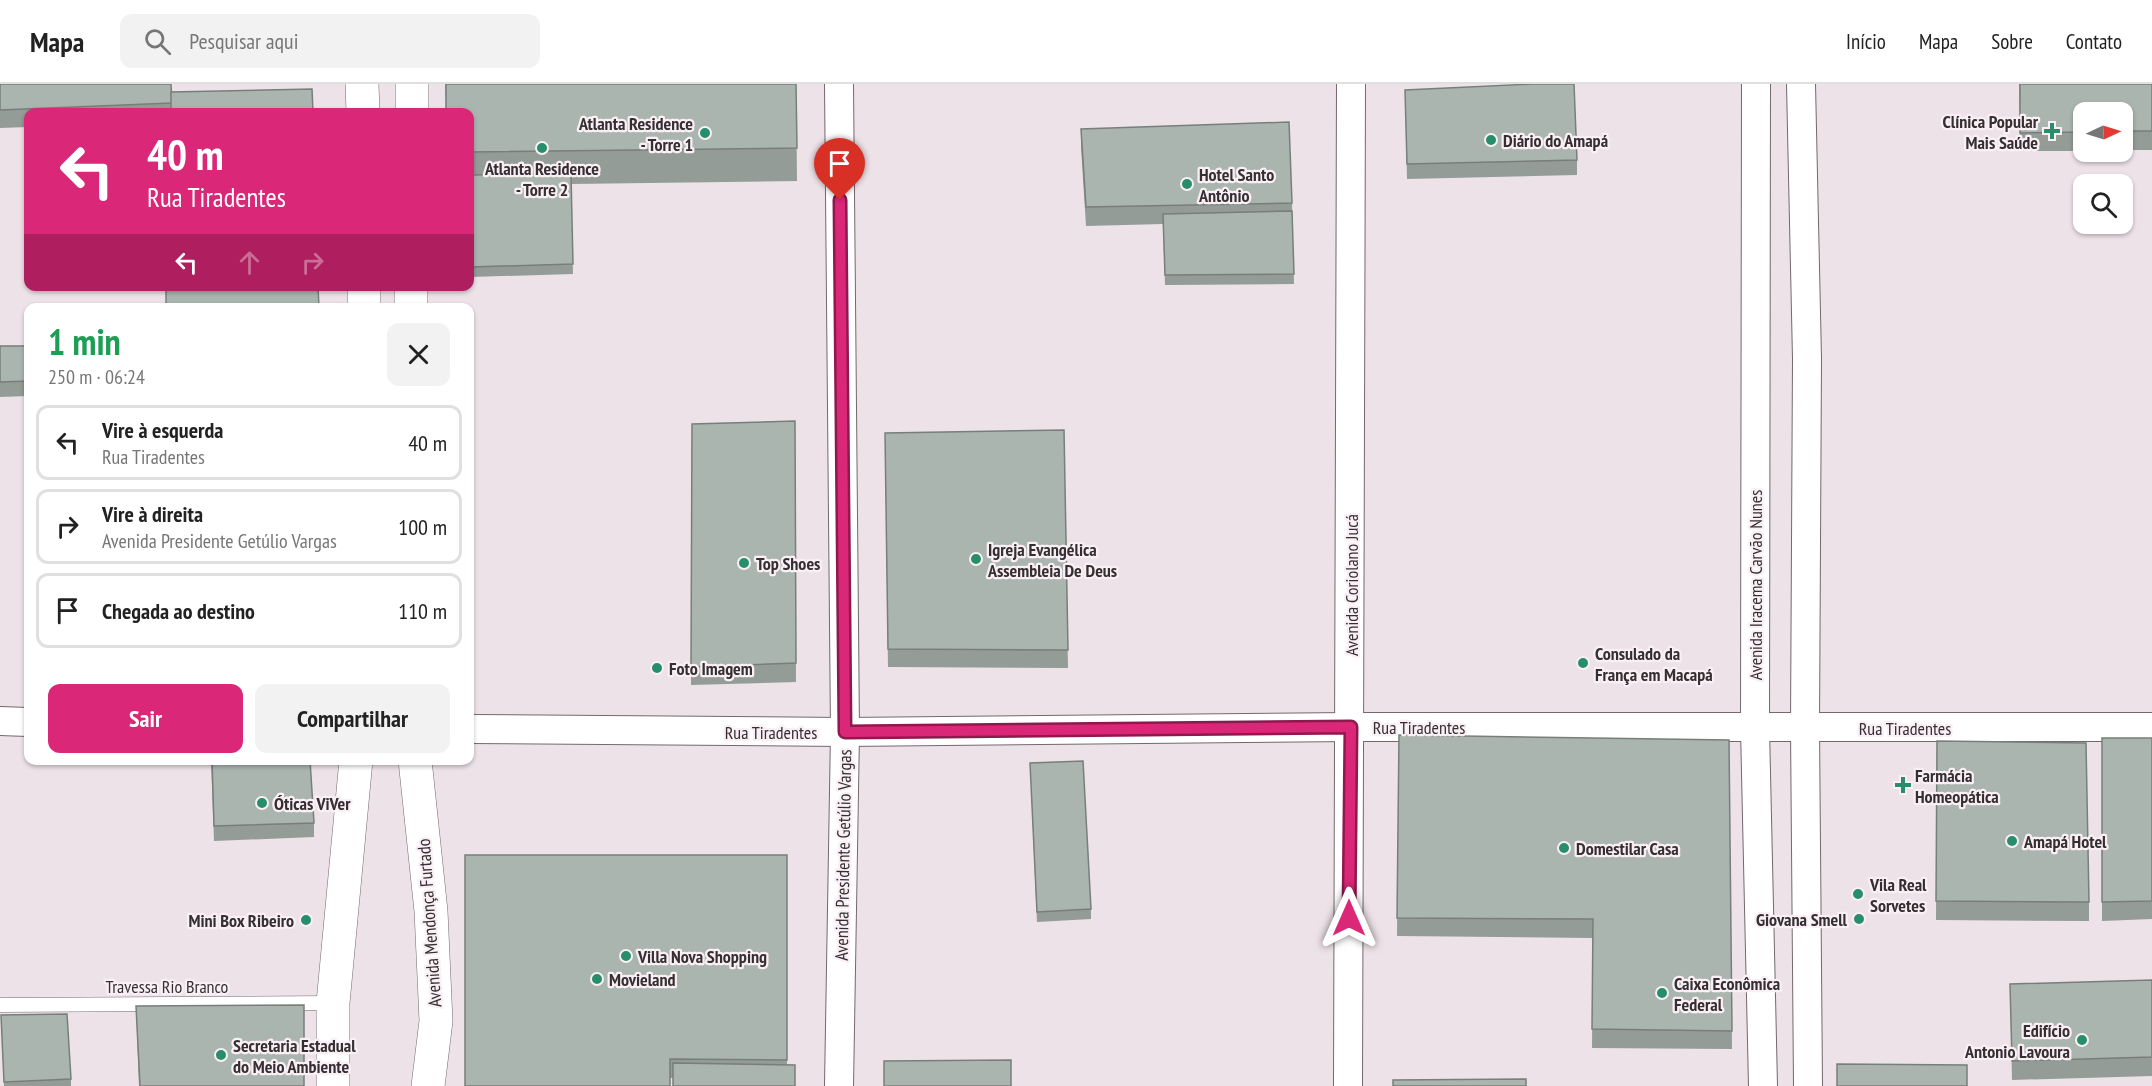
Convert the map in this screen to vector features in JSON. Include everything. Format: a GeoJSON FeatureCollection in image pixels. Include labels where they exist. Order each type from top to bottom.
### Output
{"type":"FeatureCollection","features":[{"type":"Feature","properties":{"kind":"street"},"geometry":{"type":"LineString","coordinates":[[362,84],[363,108]]}},
{"type":"Feature","properties":{"kind":"street"},"geometry":{"type":"LineString","coordinates":[[412,84],[412,108]]}},
{"type":"Feature","properties":{"kind":"street","name":"Avenida Presidente Getúlio Vargas"},"geometry":{"type":"LineString","coordinates":[[839,84],[845,732],[839,1086]]}},
{"type":"Feature","properties":{"kind":"street","name":"Avenida Coriolano Jucá"},"geometry":{"type":"LineString","coordinates":[[1348,1086],[1351,727],[1351,84]]}},
{"type":"Feature","properties":{"kind":"street","name":"Avenida Iracema Carvão Nunes"},"geometry":{"type":"LineString","coordinates":[[1756,84],[1755,728],[1763,1086]]}},
{"type":"Feature","properties":{"kind":"street"},"geometry":{"type":"LineString","coordinates":[[1801,84],[1807,358],[1805,728],[1808,1086]]}},
{"type":"Feature","properties":{"kind":"street"},"geometry":{"type":"LineString","coordinates":[[0,721],[24,722]]}},
{"type":"Feature","properties":{"kind":"street","name":"Rua Tiradentes"},"geometry":{"type":"LineString","coordinates":[[474,729],[845,732],[1351,727],[2152,727]]}},
{"type":"Feature","properties":{"kind":"street"},"geometry":{"type":"LineString","coordinates":[[333,1086],[333,1003],[346,842],[355,765]]}},
{"type":"Feature","properties":{"kind":"street","name":"Avenida Mendonça Furtado"},"geometry":{"type":"LineString","coordinates":[[416,765],[431,911],[435,988],[436,1021],[428,1086]]}},
{"type":"Feature","properties":{"kind":"lane","name":"Travessa Rio Branco"},"geometry":{"type":"LineString","coordinates":[[0,1005],[333,1003]]}},
{"type":"Feature","properties":{"kind":"building"},"geometry":{"type":"Polygon","coordinates":[[[0,84],[171,84],[172,103],[0,110],[0,84]]]}},
{"type":"Feature","properties":{"kind":"building"},"geometry":{"type":"Polygon","coordinates":[[[446,84],[796,84],[797,148],[474,152],[474,108],[446,108],[446,84]]]}},
{"type":"Feature","properties":{"kind":"building","name":"Diário do Amapá"},"geometry":{"type":"Polygon","coordinates":[[[1574,84],[1577,160],[1407,164],[1405,90],[1574,84]]]}},
{"type":"Feature","properties":{"kind":"building","name":"Clínica Popular Mais Saúde"},"geometry":{"type":"Polygon","coordinates":[[[2020,84],[2152,84],[2152,131],[2133,131],[2133,102],[2073,102],[2073,132],[2020,133],[2020,84]]]}},
{"type":"Feature","properties":{"kind":"building"},"geometry":{"type":"Polygon","coordinates":[[[312,89],[313,108],[171,108],[171,92],[312,89]]]}},
{"type":"Feature","properties":{"kind":"building","name":"Hotel Santo Antônio"},"geometry":{"type":"Polygon","coordinates":[[[1289,122],[1292,203],[1086,207],[1081,129],[1289,122]]]}},
{"type":"Feature","properties":{"kind":"building"},"geometry":{"type":"Polygon","coordinates":[[[571,174],[573,264],[474,267],[474,175],[571,174]]]}},
{"type":"Feature","properties":{"kind":"building"},"geometry":{"type":"Polygon","coordinates":[[[1292,211],[1294,274],[1165,275],[1163,214],[1292,211]]]}},
{"type":"Feature","properties":{"kind":"building"},"geometry":{"type":"Polygon","coordinates":[[[166,291],[318,291],[319,303],[166,303],[166,291]]]}},
{"type":"Feature","properties":{"kind":"building"},"geometry":{"type":"Polygon","coordinates":[[[0,346],[24,346],[24,381],[0,382],[0,346]]]}},
{"type":"Feature","properties":{"kind":"building","name":"Top Shoes"},"geometry":{"type":"Polygon","coordinates":[[[795,421],[796,663],[691,667],[692,424],[795,421]]]}},
{"type":"Feature","properties":{"kind":"building","name":"Igreja Evangélica Assembleia De Deus"},"geometry":{"type":"Polygon","coordinates":[[[1064,430],[1068,650],[888,649],[885,433],[1064,430]]]}},
{"type":"Feature","properties":{"kind":"building","name":"Domestilar Casa"},"geometry":{"type":"Polygon","coordinates":[[[1399,735],[1729,740],[1732,1031],[1592,1029],[1593,919],[1397,918],[1399,735]]]}},
{"type":"Feature","properties":{"kind":"building"},"geometry":{"type":"Polygon","coordinates":[[[2102,738],[2152,738],[2152,901],[2102,902],[2102,738]]]}},
{"type":"Feature","properties":{"kind":"building","name":"Amapá Hotel"},"geometry":{"type":"Polygon","coordinates":[[[1937,741],[2086,743],[2089,902],[1936,901],[1937,741]]]}},
{"type":"Feature","properties":{"kind":"building"},"geometry":{"type":"Polygon","coordinates":[[[1083,761],[1091,909],[1037,912],[1030,763],[1083,761]]]}},
{"type":"Feature","properties":{"kind":"building","name":"Óticas ViVer"},"geometry":{"type":"Polygon","coordinates":[[[212,765],[310,765],[314,823],[214,826],[212,765]]]}},
{"type":"Feature","properties":{"kind":"building","name":"Villa Nova Shopping"},"geometry":{"type":"Polygon","coordinates":[[[465,855],[787,855],[787,1060],[670,1059],[670,1086],[465,1086],[465,855]]]}},
{"type":"Feature","properties":{"kind":"building","name":"Edifício Antonio Lavoura"},"geometry":{"type":"Polygon","coordinates":[[[2152,980],[2152,1057],[2012,1061],[2010,984],[2152,980]]]}},
{"type":"Feature","properties":{"kind":"building","name":"Secretaria Estadual do Meio Ambiente"},"geometry":{"type":"Polygon","coordinates":[[[304,1005],[304,1086],[140,1086],[136,1006],[304,1005]]]}},
{"type":"Feature","properties":{"kind":"building"},"geometry":{"type":"Polygon","coordinates":[[[67,1014],[71,1079],[4,1082],[1,1015],[67,1014]]]}},
{"type":"Feature","properties":{"kind":"building"},"geometry":{"type":"Polygon","coordinates":[[[1011,1060],[1011,1086],[884,1086],[884,1061],[1011,1060]]]}},
{"type":"Feature","properties":{"kind":"building"},"geometry":{"type":"Polygon","coordinates":[[[673,1063],[795,1065],[795,1086],[673,1086],[673,1063]]]}},
{"type":"Feature","properties":{"kind":"building"},"geometry":{"type":"Polygon","coordinates":[[[1837,1064],[1967,1065],[1967,1086],[1837,1086],[1837,1064]]]}},
{"type":"Feature","properties":{"kind":"building"},"geometry":{"type":"Polygon","coordinates":[[[1526,1079],[1526,1086],[1393,1086],[1393,1080],[1526,1079]]]}},
{"type":"Feature","properties":{"kind":"place","name":"Clínica Popular Mais Saúde"},"geometry":{"type":"Point","coordinates":[2052,131]}},
{"type":"Feature","properties":{"kind":"place","name":"Atlanta Residence - Torre 1"},"geometry":{"type":"Point","coordinates":[705,133]}},
{"type":"Feature","properties":{"kind":"place","name":"Diário do Amapá"},"geometry":{"type":"Point","coordinates":[1491,140]}},
{"type":"Feature","properties":{"kind":"place","name":"Atlanta Residence - Torre 2"},"geometry":{"type":"Point","coordinates":[542,148]}},
{"type":"Feature","properties":{"kind":"place","name":"Hotel Santo Antônio"},"geometry":{"type":"Point","coordinates":[1187,184]}},
{"type":"Feature","properties":{"kind":"place","name":"Igreja Evangélica Assembleia De Deus"},"geometry":{"type":"Point","coordinates":[976,559]}},
{"type":"Feature","properties":{"kind":"place","name":"Top Shoes"},"geometry":{"type":"Point","coordinates":[744,563]}},
{"type":"Feature","properties":{"kind":"place","name":"Consulado da França em Macapá"},"geometry":{"type":"Point","coordinates":[1583,663]}},
{"type":"Feature","properties":{"kind":"place","name":"Foto Imagem"},"geometry":{"type":"Point","coordinates":[657,668]}},
{"type":"Feature","properties":{"kind":"place","name":"Farmácia Homeopática"},"geometry":{"type":"Point","coordinates":[1903,785]}},
{"type":"Feature","properties":{"kind":"place","name":"Óticas ViVer"},"geometry":{"type":"Point","coordinates":[262,803]}},
{"type":"Feature","properties":{"kind":"place","name":"Amapá Hotel"},"geometry":{"type":"Point","coordinates":[2012,841]}},
{"type":"Feature","properties":{"kind":"place","name":"Domestilar Casa"},"geometry":{"type":"Point","coordinates":[1564,848]}},
{"type":"Feature","properties":{"kind":"place","name":"Vila Real Sorvetes"},"geometry":{"type":"Point","coordinates":[1858,894]}},
{"type":"Feature","properties":{"kind":"place","name":"Giovana Smell"},"geometry":{"type":"Point","coordinates":[1859,919]}},
{"type":"Feature","properties":{"kind":"place","name":"Mini Box Ribeiro"},"geometry":{"type":"Point","coordinates":[306,920]}},
{"type":"Feature","properties":{"kind":"place","name":"Villa Nova Shopping"},"geometry":{"type":"Point","coordinates":[626,956]}},
{"type":"Feature","properties":{"kind":"place","name":"Movieland"},"geometry":{"type":"Point","coordinates":[597,979]}},
{"type":"Feature","properties":{"kind":"place","name":"Caixa Econômica Federal"},"geometry":{"type":"Point","coordinates":[1662,993]}},
{"type":"Feature","properties":{"kind":"place","name":"Edifício Antonio Lavoura"},"geometry":{"type":"Point","coordinates":[2082,1040]}},
{"type":"Feature","properties":{"kind":"place","name":"Secretaria Estadual do Meio Ambiente"},"geometry":{"type":"Point","coordinates":[221,1055]}},
{"type":"Feature","properties":{"kind":"route"},"geometry":{"type":"LineString","coordinates":[[840,200],[845,732],[1351,727],[1349,918]]}}]}
